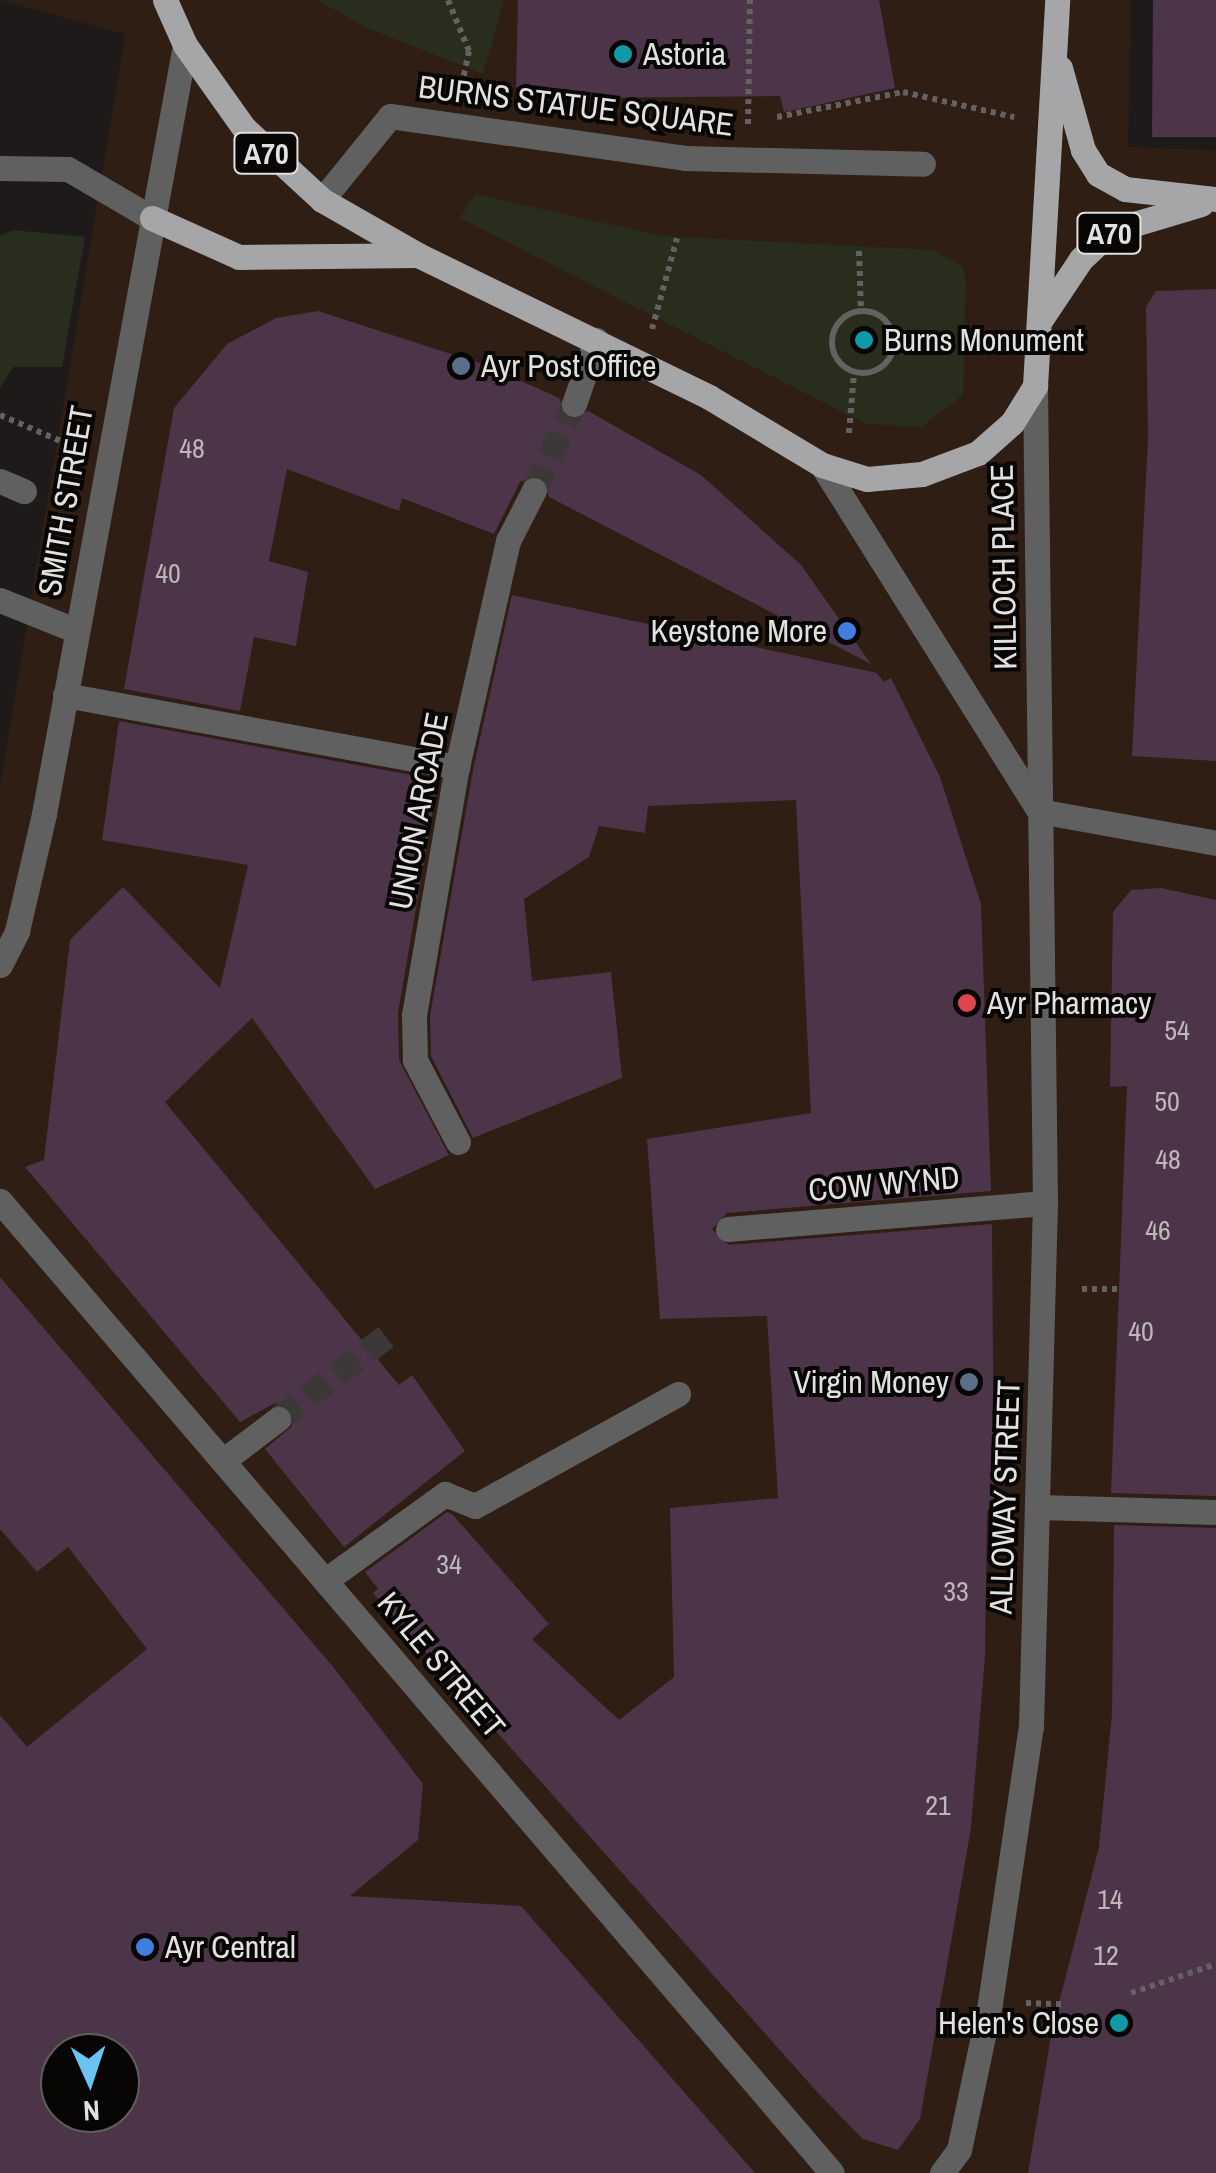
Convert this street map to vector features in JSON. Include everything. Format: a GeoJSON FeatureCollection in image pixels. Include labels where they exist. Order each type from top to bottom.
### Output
{"type":"FeatureCollection","features":[{"type":"Feature","properties":{"kind":"main road","name":"A70"},"geometry":{"type":"LineString","coordinates":[[165,0],[185,45],[266,153],[322,200],[418,255],[643,364],[822,465],[866,479],[922,474],[978,453],[1012,423],[1035,386]]}},
{"type":"Feature","properties":{"kind":"main road","name":"A70"},"geometry":{"type":"LineString","coordinates":[[1040,322],[1057,0]]}},
{"type":"Feature","properties":{"kind":"main road"},"geometry":{"type":"LineString","coordinates":[[1054,49],[1083,150],[1098,174],[1125,189],[1216,200]]}},
{"type":"Feature","properties":{"kind":"main road","name":"A70"},"geometry":{"type":"LineString","coordinates":[[1040,322],[1082,259],[1111,231],[1216,200]]}},
{"type":"Feature","properties":{"kind":"main road","name":"A70"},"geometry":{"type":"LineString","coordinates":[[152,218],[239,257],[418,255]]}},
{"type":"Feature","properties":{"kind":"main road","name":"KILLOCH PLACE"},"geometry":{"type":"LineString","coordinates":[[1035,386],[1040,322]]}},
{"type":"Feature","properties":{"kind":"street","name":"SMITH STREET"},"geometry":{"type":"LineString","coordinates":[[0,965],[17,931],[65,695],[105,461],[185,45]]}},
{"type":"Feature","properties":{"kind":"street","name":"BURNS STATUE SQUARE"},"geometry":{"type":"LineString","coordinates":[[322,200],[390,116],[685,158],[922,164]]}},
{"type":"Feature","properties":{"kind":"street"},"geometry":{"type":"LineString","coordinates":[[0,168],[68,169],[152,218]]}},
{"type":"Feature","properties":{"kind":"street"},"geometry":{"type":"LineString","coordinates":[[574,404],[596,340]]}},
{"type":"Feature","properties":{"kind":"street","name":"KILLOCH PLACE"},"geometry":{"type":"LineString","coordinates":[[1035,386],[1040,811]]}},
{"type":"Feature","properties":{"kind":"street"},"geometry":{"type":"LineString","coordinates":[[822,465],[1040,811],[1216,843]]}},
{"type":"Feature","properties":{"kind":"street","name":"UNION ARCADE"},"geometry":{"type":"LineString","coordinates":[[458,1142],[415,1060],[412,1040],[457,767],[508,540],[534,490]]}},
{"type":"Feature","properties":{"kind":"street"},"geometry":{"type":"LineString","coordinates":[[0,600],[77,631]]}},
{"type":"Feature","properties":{"kind":"street"},"geometry":{"type":"LineString","coordinates":[[65,695],[457,767]]}},
{"type":"Feature","properties":{"kind":"street","name":"ALLOWAY STREET"},"geometry":{"type":"LineString","coordinates":[[942,2173],[959,2150],[990,2003],[1028,1747],[1045,1203],[1040,811]]}},
{"type":"Feature","properties":{"kind":"street","name":"KYLE STREET"},"geometry":{"type":"LineString","coordinates":[[0,1201],[832,2173]]}},
{"type":"Feature","properties":{"kind":"street","name":"COW WYND"},"geometry":{"type":"LineString","coordinates":[[728,1229],[1045,1203]]}},
{"type":"Feature","properties":{"kind":"street"},"geometry":{"type":"LineString","coordinates":[[326,1580],[445,1494],[475,1506],[678,1394]]}},
{"type":"Feature","properties":{"kind":"street"},"geometry":{"type":"LineString","coordinates":[[224,1460],[278,1419]]}},
{"type":"Feature","properties":{"kind":"street"},"geometry":{"type":"LineString","coordinates":[[1038,1507],[1216,1512]]}},
{"type":"Feature","properties":{"kind":"path"},"geometry":{"type":"LineString","coordinates":[[448,0],[470,50],[453,125]]}},
{"type":"Feature","properties":{"kind":"path"},"geometry":{"type":"LineString","coordinates":[[747,160],[750,0]]}},
{"type":"Feature","properties":{"kind":"path"},"geometry":{"type":"LineString","coordinates":[[728,120],[748,122],[903,92],[1050,124]]}},
{"type":"Feature","properties":{"kind":"path"},"geometry":{"type":"LineString","coordinates":[[643,364],[677,238]]}},
{"type":"Feature","properties":{"kind":"path"},"geometry":{"type":"LineString","coordinates":[[859,250],[861,310]]}},
{"type":"Feature","properties":{"kind":"path"},"geometry":{"type":"LineString","coordinates":[[861,310],[882,316],[894,342],[882,366],[854,372],[837,359],[832,338],[841,319],[861,310]]}},
{"type":"Feature","properties":{"kind":"path"},"geometry":{"type":"LineString","coordinates":[[846,474],[854,372]]}},
{"type":"Feature","properties":{"kind":"path"},"geometry":{"type":"LineString","coordinates":[[0,415],[105,461]]}},
{"type":"Feature","properties":{"kind":"path"},"geometry":{"type":"LineString","coordinates":[[1131,1993],[1216,1964]]}},
{"type":"Feature","properties":{"kind":"shaded area"},"geometry":{"type":"Polygon","coordinates":[[[0,0],[1131,0],[1128,147],[1216,150],[1216,2173],[0,2173],[0,784],[125,34],[0,0]]]}},
{"type":"Feature","properties":{"kind":"green space"},"geometry":{"type":"Polygon","coordinates":[[[317,0],[504,0],[483,74],[367,28],[317,0]]]}},
{"type":"Feature","properties":{"kind":"green space"},"geometry":{"type":"Polygon","coordinates":[[[475,194],[662,236],[933,250],[963,267],[966,280],[963,395],[921,427],[866,424],[460,218],[475,194]]]}},
{"type":"Feature","properties":{"kind":"green space"},"geometry":{"type":"Polygon","coordinates":[[[13,230],[85,237],[62,367],[13,367],[0,388],[0,235],[13,230]]]}},
{"type":"Feature","properties":{"kind":"building"},"geometry":{"type":"Polygon","coordinates":[[[518,0],[879,0],[895,88],[784,112],[780,96],[569,98],[516,87],[518,0]]]}},
{"type":"Feature","properties":{"kind":"building"},"geometry":{"type":"Polygon","coordinates":[[[1153,0],[1216,0],[1216,137],[1152,137],[1153,0]]]}},
{"type":"Feature","properties":{"kind":"building"},"geometry":{"type":"Polygon","coordinates":[[[1216,289],[1216,761],[1132,756],[1148,438],[1146,307],[1156,291],[1216,289]]]}},
{"type":"Feature","properties":{"kind":"building"},"geometry":{"type":"Polygon","coordinates":[[[318,311],[488,366],[559,398],[568,419],[588,411],[701,475],[801,565],[871,664],[549,497],[540,475],[520,482],[494,534],[402,498],[399,511],[287,469],[269,561],[308,572],[296,646],[254,637],[240,711],[124,689],[174,408],[227,344],[276,318],[318,311]]]}},
{"type":"Feature","properties":{"kind":"building"},"geometry":{"type":"Polygon","coordinates":[[[512,595],[877,673],[884,682],[891,678],[940,777],[981,904],[991,1191],[727,1213],[712,1229],[729,1245],[992,1224],[994,1505],[987,1511],[985,1656],[971,1828],[920,2119],[898,2150],[863,2139],[818,2093],[373,1593],[378,1589],[365,1572],[447,1512],[453,1515],[549,1624],[532,1639],[619,1720],[674,1677],[670,1508],[778,1498],[767,1316],[660,1319],[647,1139],[811,1113],[796,800],[648,806],[645,833],[599,826],[589,857],[524,899],[532,981],[611,972],[622,1078],[473,1138],[431,1056],[430,1016],[473,770],[512,595]]]}},
{"type":"Feature","properties":{"kind":"building"},"geometry":{"type":"Polygon","coordinates":[[[119,721],[438,780],[398,1013],[399,1060],[449,1155],[375,1189],[252,1018],[165,1102],[399,1385],[412,1375],[465,1451],[344,1547],[265,1449],[292,1426],[290,1408],[275,1403],[240,1422],[25,1167],[44,1160],[70,940],[123,887],[220,988],[248,865],[102,840],[119,721]]]}},
{"type":"Feature","properties":{"kind":"building"},"geometry":{"type":"Polygon","coordinates":[[[1161,888],[1216,900],[1216,1496],[1111,1493],[1127,1086],[1110,1087],[1113,912],[1131,890],[1161,888]]]}},
{"type":"Feature","properties":{"kind":"building"},"geometry":{"type":"Polygon","coordinates":[[[0,1277],[334,1668],[423,1784],[418,1840],[350,1896],[521,1906],[755,2173],[0,2173],[0,1715],[27,1747],[147,1649],[68,1547],[37,1572],[0,1529],[0,1277]]]}},
{"type":"Feature","properties":{"kind":"building"},"geometry":{"type":"Polygon","coordinates":[[[1114,1525],[1216,1528],[1216,2173],[1028,2173],[1052,2030],[1099,1847],[1112,1714],[1114,1525]]]}},
{"type":"Feature","properties":{"kind":"tunnel"},"geometry":{"type":"LineString","coordinates":[[534,490],[574,404]]}},
{"type":"Feature","properties":{"kind":"tunnel"},"geometry":{"type":"LineString","coordinates":[[278,1419],[389,1334]]}},
{"type":"Feature","properties":{"kind":"place","name":"Astoria"},"geometry":{"type":"Point","coordinates":[623,54]}},
{"type":"Feature","properties":{"kind":"place","name":"Burns Monument"},"geometry":{"type":"Point","coordinates":[864,340]}},
{"type":"Feature","properties":{"kind":"place","name":"Ayr Post Office"},"geometry":{"type":"Point","coordinates":[461,366]}},
{"type":"Feature","properties":{"kind":"place","name":"Keystone More"},"geometry":{"type":"Point","coordinates":[847,631]}},
{"type":"Feature","properties":{"kind":"place","name":"Ayr Pharmacy"},"geometry":{"type":"Point","coordinates":[967,1003]}},
{"type":"Feature","properties":{"kind":"place","name":"Virgin Money"},"geometry":{"type":"Point","coordinates":[969,1382]}},
{"type":"Feature","properties":{"kind":"place","name":"Ayr Central"},"geometry":{"type":"Point","coordinates":[145,1947]}},
{"type":"Feature","properties":{"kind":"place","name":"Helen's Close"},"geometry":{"type":"Point","coordinates":[1119,2023]}}]}
